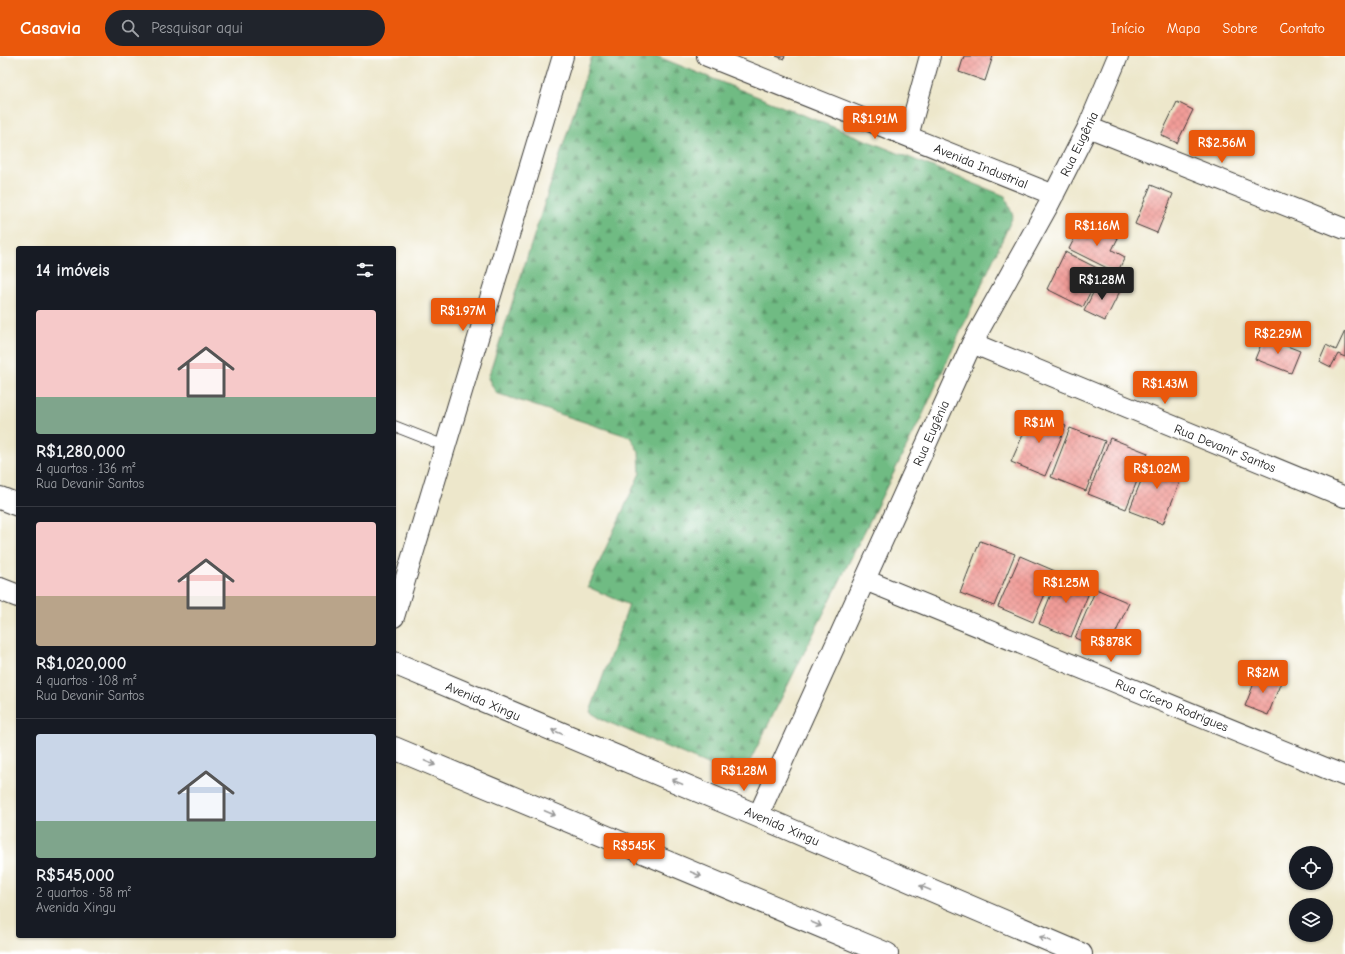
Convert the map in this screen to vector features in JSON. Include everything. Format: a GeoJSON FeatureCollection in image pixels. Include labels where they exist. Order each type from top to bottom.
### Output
{"type":"FeatureCollection","features":[{"type":"Feature","properties":{"kind":"main road"},"geometry":{"type":"LineString","coordinates":[[0,498],[16,504]]}},
{"type":"Feature","properties":{"kind":"main road"},"geometry":{"type":"LineString","coordinates":[[0,589],[16,595]]}},
{"type":"Feature","properties":{"kind":"main road","name":"Avenida Xingu"},"geometry":{"type":"LineString","coordinates":[[396,664],[1081,954]]}},
{"type":"Feature","properties":{"kind":"main road"},"geometry":{"type":"LineString","coordinates":[[396,749],[887,954]]}},
{"type":"Feature","properties":{"kind":"street"},"geometry":{"type":"LineString","coordinates":[[396,610],[563,56]]}},
{"type":"Feature","properties":{"kind":"street","name":"Avenida Industrial"},"geometry":{"type":"LineString","coordinates":[[707,56],[1054,195]]}},
{"type":"Feature","properties":{"kind":"street"},"geometry":{"type":"LineString","coordinates":[[908,136],[930,56]]}},
{"type":"Feature","properties":{"kind":"street","name":"Rua Eugênia"},"geometry":{"type":"LineString","coordinates":[[758,816],[972,343],[1054,195],[1088,127],[1118,56]]}},
{"type":"Feature","properties":{"kind":"street"},"geometry":{"type":"LineString","coordinates":[[1088,127],[1345,229]]}},
{"type":"Feature","properties":{"kind":"street","name":"Rua Devanir Santos"},"geometry":{"type":"LineString","coordinates":[[972,343],[1345,497]]}},
{"type":"Feature","properties":{"kind":"street","name":"Rua Cícero Rodrigues"},"geometry":{"type":"LineString","coordinates":[[865,580],[1345,776]]}},
{"type":"Feature","properties":{"kind":"lane"},"geometry":{"type":"LineString","coordinates":[[396,427],[445,446]]}},
{"type":"Feature","properties":{"kind":"green space"},"geometry":{"type":"Polygon","coordinates":[[[592,56],[656,56],[1005,196],[1013,216],[923,414],[749,763],[731,774],[603,720],[590,712],[629,605],[588,587],[640,473],[639,452],[630,437],[496,393],[488,378],[592,56]]]}},
{"type":"Feature","properties":{"kind":"building"},"geometry":{"type":"Polygon","coordinates":[[[776,56],[785,56],[784,59],[776,56]]]}},
{"type":"Feature","properties":{"kind":"building"},"geometry":{"type":"Polygon","coordinates":[[[964,56],[993,56],[985,81],[959,72],[964,56]]]}},
{"type":"Feature","properties":{"kind":"building"},"geometry":{"type":"Polygon","coordinates":[[[1177,102],[1193,110],[1177,143],[1161,135],[1177,102]]]}},
{"type":"Feature","properties":{"kind":"building"},"geometry":{"type":"Polygon","coordinates":[[[1151,185],[1173,194],[1157,233],[1135,224],[1151,185]]]}},
{"type":"Feature","properties":{"kind":"building"},"geometry":{"type":"Polygon","coordinates":[[[1083,221],[1118,238],[1112,250],[1125,257],[1117,273],[1069,249],[1083,221]]]}},
{"type":"Feature","properties":{"kind":"building"},"geometry":{"type":"Polygon","coordinates":[[[1065,252],[1101,270],[1083,307],[1047,289],[1065,252]]]}},
{"type":"Feature","properties":{"kind":"building"},"geometry":{"type":"Polygon","coordinates":[[[1099,281],[1120,291],[1105,321],[1084,311],[1099,281]]]}},
{"type":"Feature","properties":{"kind":"building"},"geometry":{"type":"Polygon","coordinates":[[[1345,331],[1345,357],[1338,354],[1331,367],[1319,361],[1326,345],[1336,350],[1345,331]]]}},
{"type":"Feature","properties":{"kind":"building"},"geometry":{"type":"Polygon","coordinates":[[[1264,337],[1300,351],[1291,373],[1255,359],[1264,337]]]}},
{"type":"Feature","properties":{"kind":"building"},"geometry":{"type":"Polygon","coordinates":[[[1033,412],[1066,426],[1045,476],[1011,462],[1033,412]]]}},
{"type":"Feature","properties":{"kind":"building"},"geometry":{"type":"Polygon","coordinates":[[[1070,428],[1105,441],[1086,491],[1051,477],[1070,428]]]}},
{"type":"Feature","properties":{"kind":"building"},"geometry":{"type":"Polygon","coordinates":[[[1110,438],[1148,453],[1126,509],[1088,494],[1110,438]]]}},
{"type":"Feature","properties":{"kind":"building"},"geometry":{"type":"Polygon","coordinates":[[[1151,456],[1185,469],[1163,524],[1129,511],[1151,456]]]}},
{"type":"Feature","properties":{"kind":"building"},"geometry":{"type":"Polygon","coordinates":[[[980,541],[1015,554],[994,606],[960,593],[980,541]]]}},
{"type":"Feature","properties":{"kind":"building"},"geometry":{"type":"Polygon","coordinates":[[[1020,556],[1055,571],[1033,622],[998,607],[1020,556]]]}},
{"type":"Feature","properties":{"kind":"building"},"geometry":{"type":"Polygon","coordinates":[[[1060,572],[1092,585],[1071,637],[1039,624],[1060,572]]]}},
{"type":"Feature","properties":{"kind":"building"},"geometry":{"type":"Polygon","coordinates":[[[1096,589],[1129,603],[1107,652],[1075,638],[1096,589]]]}},
{"type":"Feature","properties":{"kind":"building"},"geometry":{"type":"Polygon","coordinates":[[[1258,673],[1281,682],[1268,715],[1245,706],[1258,673]]]}}]}
